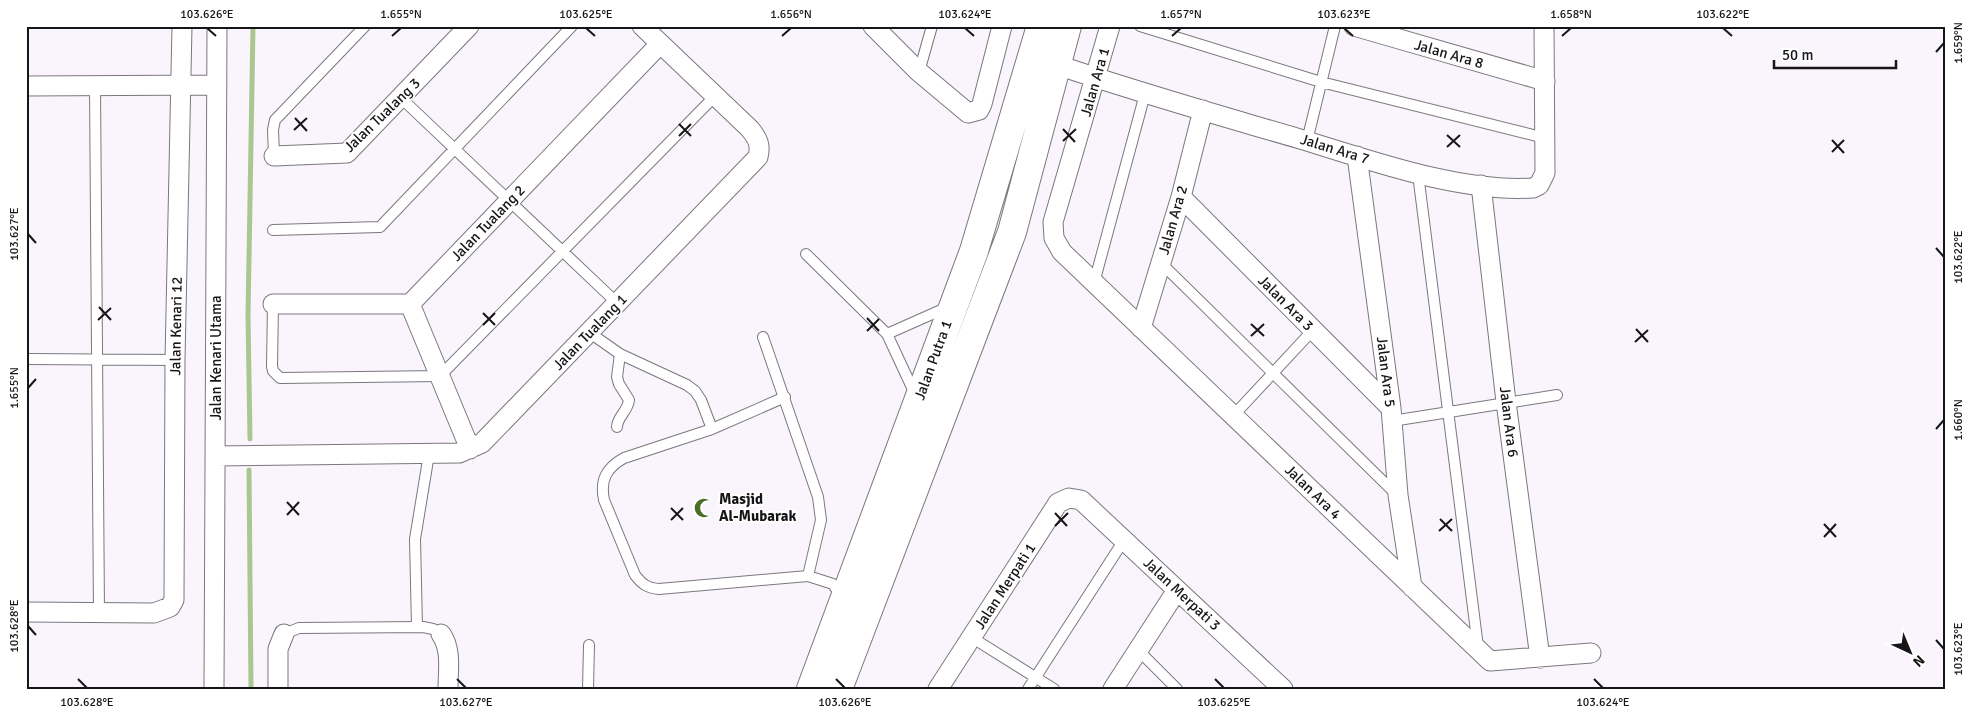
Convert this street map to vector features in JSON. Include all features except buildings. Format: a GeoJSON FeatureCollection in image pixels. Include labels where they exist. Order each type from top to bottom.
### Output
{"type":"FeatureCollection","features":[{"type":"Feature","properties":{"kind":"main road","name":"Jalan Putra 1"},"geometry":{"type":"LineString","coordinates":[[838,689],[1012,232],[1044,61],[1041,26]]}},
{"type":"Feature","properties":{"kind":"main road","name":"Jalan Putra 1"},"geometry":{"type":"LineString","coordinates":[[811,689],[1044,61],[1067,26]]}},
{"type":"Feature","properties":{"kind":"street","name":"Jalan Kenari 12"},"geometry":{"type":"LineString","coordinates":[[99,613],[154,613],[170,607],[176,591],[175,360],[182,26]]}},
{"type":"Feature","properties":{"kind":"street","name":"Jalan Kenari Utama"},"geometry":{"type":"LineString","coordinates":[[214,689],[217,26]]}},
{"type":"Feature","properties":{"kind":"street","name":"Jalan Tualang 3"},"geometry":{"type":"LineString","coordinates":[[274,156],[344,155],[469,26]]}},
{"type":"Feature","properties":{"kind":"street","name":"Jalan Tualang 1"},"geometry":{"type":"LineString","coordinates":[[215,456],[459,453],[482,443],[758,157],[761,148],[758,138],[716,95],[642,26]]}},
{"type":"Feature","properties":{"kind":"street"},"geometry":{"type":"LineString","coordinates":[[874,26],[919,72],[962,111],[974,113],[982,104],[1002,26]]}},
{"type":"Feature","properties":{"kind":"street","name":"Jalan Ara 1"},"geometry":{"type":"LineString","coordinates":[[1062,252],[1054,238],[1053,222],[1110,26]]}},
{"type":"Feature","properties":{"kind":"street","name":"Jalan Ara 8"},"geometry":{"type":"LineString","coordinates":[[1354,26],[1545,81]]}},
{"type":"Feature","properties":{"kind":"street","name":"Jalan Ara 7"},"geometry":{"type":"LineString","coordinates":[[1044,61],[1145,94],[1418,174],[1481,185],[1526,189],[1539,185],[1545,173],[1544,26]]}},
{"type":"Feature","properties":{"kind":"street","name":"Jalan Tualang 2"},"geometry":{"type":"LineString","coordinates":[[410,304],[660,44]]}},
{"type":"Feature","properties":{"kind":"street"},"geometry":{"type":"LineString","coordinates":[[26,86],[217,85]]}},
{"type":"Feature","properties":{"kind":"street","name":"Jalan Ara 2"},"geometry":{"type":"LineString","coordinates":[[1141,328],[1181,197],[1203,110]]}},
{"type":"Feature","properties":{"kind":"street","name":"Jalan Ara 5"},"geometry":{"type":"LineString","coordinates":[[1357,156],[1391,415],[1398,495],[1412,587]]}},
{"type":"Feature","properties":{"kind":"street","name":"Jalan Ara 6"},"geometry":{"type":"LineString","coordinates":[[1481,185],[1506,402],[1540,658]]}},
{"type":"Feature","properties":{"kind":"street","name":"Jalan Ara 3"},"geometry":{"type":"LineString","coordinates":[[1181,197],[1313,330],[1391,415]]}},
{"type":"Feature","properties":{"kind":"street","name":"Jalan Ara 4"},"geometry":{"type":"LineString","coordinates":[[1062,252],[1479,651],[1493,662],[1591,653]]}},
{"type":"Feature","properties":{"kind":"street"},"geometry":{"type":"LineString","coordinates":[[273,304],[410,304],[470,449]]}},
{"type":"Feature","properties":{"kind":"street","name":"Jalan Merpati 1"},"geometry":{"type":"LineString","coordinates":[[938,689],[1058,503],[1068,498],[1081,500]]}},
{"type":"Feature","properties":{"kind":"street","name":"Jalan Merpati 3"},"geometry":{"type":"LineString","coordinates":[[1081,500],[1283,689]]}},
{"type":"Feature","properties":{"kind":"street"},"geometry":{"type":"LineString","coordinates":[[1113,689],[1177,590]]}},
{"type":"Feature","properties":{"kind":"street"},"geometry":{"type":"LineString","coordinates":[[26,612],[99,613]]}},
{"type":"Feature","properties":{"kind":"street"},"geometry":{"type":"LineString","coordinates":[[278,689],[278,649],[284,634]]}},
{"type":"Feature","properties":{"kind":"street"},"geometry":{"type":"LineString","coordinates":[[441,634],[446,642],[448,652],[448,689]]}},
{"type":"Feature","properties":{"kind":"lane"},"geometry":{"type":"LineString","coordinates":[[274,156],[273,130],[276,120],[364,26]]}},
{"type":"Feature","properties":{"kind":"lane"},"geometry":{"type":"LineString","coordinates":[[273,230],[380,227],[572,26]]}},
{"type":"Feature","properties":{"kind":"lane"},"geometry":{"type":"LineString","coordinates":[[919,72],[932,26]]}},
{"type":"Feature","properties":{"kind":"lane"},"geometry":{"type":"LineString","coordinates":[[1140,26],[1321,82],[1545,138]]}},
{"type":"Feature","properties":{"kind":"lane"},"geometry":{"type":"LineString","coordinates":[[1307,141],[1335,26]]}},
{"type":"Feature","properties":{"kind":"lane"},"geometry":{"type":"LineString","coordinates":[[95,86],[99,613]]}},
{"type":"Feature","properties":{"kind":"lane"},"geometry":{"type":"LineString","coordinates":[[1094,283],[1145,94]]}},
{"type":"Feature","properties":{"kind":"lane"},"geometry":{"type":"LineString","coordinates":[[273,304],[272,366],[276,375],[280,378],[440,376],[716,95]]}},
{"type":"Feature","properties":{"kind":"lane"},"geometry":{"type":"LineString","coordinates":[[401,98],[618,303]]}},
{"type":"Feature","properties":{"kind":"lane"},"geometry":{"type":"LineString","coordinates":[[1418,174],[1479,651]]}},
{"type":"Feature","properties":{"kind":"lane"},"geometry":{"type":"LineString","coordinates":[[806,254],[887,334],[918,401]]}},
{"type":"Feature","properties":{"kind":"lane"},"geometry":{"type":"LineString","coordinates":[[1161,263],[1398,495]]}},
{"type":"Feature","properties":{"kind":"lane"},"geometry":{"type":"LineString","coordinates":[[887,334],[954,305]]}},
{"type":"Feature","properties":{"kind":"lane"},"geometry":{"type":"LineString","coordinates":[[1233,416],[1313,330]]}},
{"type":"Feature","properties":{"kind":"lane"},"geometry":{"type":"LineString","coordinates":[[590,333],[620,354],[687,385],[695,391],[712,429]]}},
{"type":"Feature","properties":{"kind":"lane"},"geometry":{"type":"LineString","coordinates":[[763,337],[818,497],[821,520],[808,576]]}},
{"type":"Feature","properties":{"kind":"lane"},"geometry":{"type":"LineString","coordinates":[[617,428],[617,422],[628,407],[630,400],[619,384],[620,354]]}},
{"type":"Feature","properties":{"kind":"lane"},"geometry":{"type":"LineString","coordinates":[[26,359],[175,360]]}},
{"type":"Feature","properties":{"kind":"lane"},"geometry":{"type":"LineString","coordinates":[[1391,415],[1449,412],[1557,395]]}},
{"type":"Feature","properties":{"kind":"lane"},"geometry":{"type":"LineString","coordinates":[[785,397],[712,429],[624,458],[613,464],[605,475],[602,487],[604,500],[635,575],[641,583],[649,588],[659,589],[808,576],[834,584],[840,593],[842,603]]}},
{"type":"Feature","properties":{"kind":"lane"},"geometry":{"type":"LineString","coordinates":[[417,627],[415,539],[429,454]]}},
{"type":"Feature","properties":{"kind":"lane"},"geometry":{"type":"LineString","coordinates":[[1028,689],[1124,540]]}},
{"type":"Feature","properties":{"kind":"lane"},"geometry":{"type":"LineString","coordinates":[[284,634],[299,628],[417,627],[433,629],[441,634]]}},
{"type":"Feature","properties":{"kind":"lane"},"geometry":{"type":"LineString","coordinates":[[971,637],[1054,689]]}},
{"type":"Feature","properties":{"kind":"lane"},"geometry":{"type":"LineString","coordinates":[[588,689],[589,645]]}},
{"type":"Feature","properties":{"kind":"lane"},"geometry":{"type":"LineString","coordinates":[[1138,650],[1177,689]]}},
{"type":"Feature","properties":{"kind":"waterway"},"geometry":{"type":"LineString","coordinates":[[250,439],[248,316],[253,26]]}},
{"type":"Feature","properties":{"kind":"waterway"},"geometry":{"type":"LineString","coordinates":[[249,470],[251,689]]}},
{"type":"Feature","properties":{"kind":"place","name":"Masjid Al-Mubarak"},"geometry":{"type":"Point","coordinates":[704,508]}}]}
